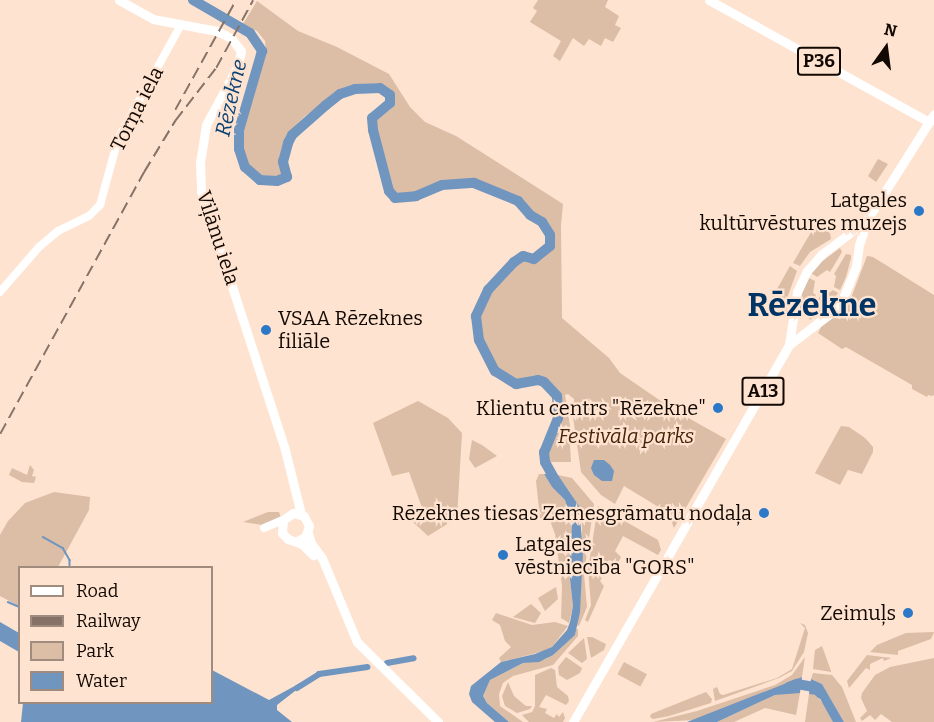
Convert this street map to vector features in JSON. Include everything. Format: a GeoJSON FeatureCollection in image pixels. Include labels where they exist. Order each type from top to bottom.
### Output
{"type":"FeatureCollection","features":[{"type":"Feature","properties":{"kind":"main road"},"geometry":{"type":"LineString","coordinates":[[119,0],[153,19],[185,25]]}},
{"type":"Feature","properties":{"kind":"main road","name":"P36"},"geometry":{"type":"LineString","coordinates":[[709,0],[931,118]]}},
{"type":"Feature","properties":{"kind":"main road","name":"Viļānu iela"},"geometry":{"type":"LineString","coordinates":[[185,25],[211,29],[231,38],[241,51],[238,65],[206,125],[200,161],[201,191],[285,450],[294,486]]}},
{"type":"Feature","properties":{"kind":"main road","name":"A13"},"geometry":{"type":"LineString","coordinates":[[789,345],[828,315],[844,296],[856,266],[867,220],[931,118]]}},
{"type":"Feature","properties":{"kind":"main road","name":"A13"},"geometry":{"type":"LineString","coordinates":[[573,722],[789,345],[797,292],[807,271],[822,254],[867,220]]}},
{"type":"Feature","properties":{"kind":"main road"},"geometry":{"type":"LineString","coordinates":[[844,239],[858,253]]}},
{"type":"Feature","properties":{"kind":"main road"},"geometry":{"type":"LineString","coordinates":[[794,320],[807,330]]}},
{"type":"Feature","properties":{"kind":"main road"},"geometry":{"type":"LineString","coordinates":[[294,486],[301,514],[308,523],[308,533],[357,642],[438,722]]}},
{"type":"Feature","properties":{"kind":"main road"},"geometry":{"type":"LineString","coordinates":[[294,486],[282,533],[288,539],[297,541],[306,547],[324,567]]}},
{"type":"Feature","properties":{"kind":"main road"},"geometry":{"type":"LineString","coordinates":[[285,517],[301,514]]}},
{"type":"Feature","properties":{"kind":"main road"},"geometry":{"type":"LineString","coordinates":[[297,541],[308,533]]}},
{"type":"Feature","properties":{"kind":"street","name":"Torņa iela"},"geometry":{"type":"LineString","coordinates":[[0,292],[39,247],[58,231],[89,216],[100,205],[118,139],[185,25]]}},
{"type":"Feature","properties":{"kind":"street"},"geometry":{"type":"LineString","coordinates":[[282,533],[264,528],[285,517]]}},
{"type":"Feature","properties":{"kind":"green space"},"geometry":{"type":"Polygon","coordinates":[[[538,0],[608,0],[605,7],[619,16],[615,25],[621,28],[613,42],[605,38],[601,46],[589,39],[584,46],[573,38],[560,61],[553,56],[561,41],[530,22],[537,11],[533,8],[538,0]]]}},
{"type":"Feature","properties":{"kind":"green space","name":"Festivāla parks"},"geometry":{"type":"Polygon","coordinates":[[[257,1],[298,31],[337,47],[389,74],[410,107],[425,122],[456,136],[563,204],[561,225],[562,318],[609,358],[620,373],[674,410],[726,439],[674,528],[672,523],[675,517],[624,486],[615,504],[601,495],[581,472],[573,417],[574,399],[568,394],[565,395],[573,444],[570,445],[571,462],[545,462],[546,444],[557,421],[558,400],[554,391],[538,380],[522,385],[507,381],[490,364],[478,331],[480,304],[498,279],[523,256],[534,259],[547,249],[550,246],[550,238],[542,222],[530,215],[518,201],[474,183],[442,185],[416,196],[395,198],[389,191],[372,118],[390,110],[394,94],[383,85],[345,87],[305,116],[287,134],[280,162],[283,162],[287,177],[252,175],[239,149],[239,130],[266,52],[265,41],[257,31],[243,24],[257,1]]]}},
{"type":"Feature","properties":{"kind":"green space"},"geometry":{"type":"Polygon","coordinates":[[[878,159],[888,164],[876,182],[868,176],[878,159]]]}},
{"type":"Feature","properties":{"kind":"green space"},"geometry":{"type":"Polygon","coordinates":[[[817,226],[830,233],[831,239],[810,252],[800,266],[793,263],[814,227],[817,226]]]}},
{"type":"Feature","properties":{"kind":"green space"},"geometry":{"type":"Polygon","coordinates":[[[840,248],[842,252],[830,272],[827,270],[817,277],[811,273],[820,263],[840,248]]]}},
{"type":"Feature","properties":{"kind":"green space"},"geometry":{"type":"Polygon","coordinates":[[[846,254],[851,255],[851,258],[840,290],[834,287],[836,276],[834,274],[846,254]]]}},
{"type":"Feature","properties":{"kind":"green space"},"geometry":{"type":"Polygon","coordinates":[[[867,256],[873,257],[934,295],[934,395],[932,396],[927,397],[912,389],[912,385],[846,347],[842,349],[818,333],[821,327],[843,310],[851,298],[867,256]]]}},
{"type":"Feature","properties":{"kind":"green space"},"geometry":{"type":"Polygon","coordinates":[[[790,266],[797,271],[787,298],[787,316],[768,305],[790,266]]]}},
{"type":"Feature","properties":{"kind":"green space"},"geometry":{"type":"Polygon","coordinates":[[[809,278],[815,281],[813,293],[816,295],[804,315],[799,316],[801,294],[809,278]]]}},
{"type":"Feature","properties":{"kind":"green space"},"geometry":{"type":"Polygon","coordinates":[[[833,290],[838,293],[831,303],[810,320],[808,317],[820,296],[823,298],[833,290]]]}},
{"type":"Feature","properties":{"kind":"green space"},"geometry":{"type":"Polygon","coordinates":[[[418,401],[448,418],[462,433],[457,518],[428,536],[413,522],[424,513],[409,472],[392,476],[373,423],[418,401]]]}},
{"type":"Feature","properties":{"kind":"green space"},"geometry":{"type":"Polygon","coordinates":[[[841,426],[849,427],[865,438],[873,447],[873,452],[862,474],[848,470],[840,485],[815,473],[841,426]]]}},
{"type":"Feature","properties":{"kind":"green space"},"geometry":{"type":"Polygon","coordinates":[[[472,440],[497,456],[475,468],[469,459],[472,440]]]}},
{"type":"Feature","properties":{"kind":"green space"},"geometry":{"type":"Polygon","coordinates":[[[30,465],[34,470],[32,476],[36,477],[34,483],[22,482],[9,475],[12,468],[27,475],[30,465]]]}},
{"type":"Feature","properties":{"kind":"green space"},"geometry":{"type":"Polygon","coordinates":[[[539,474],[544,474],[552,487],[565,500],[572,524],[569,570],[573,606],[569,623],[561,618],[562,586],[555,534],[549,518],[540,518],[536,481],[539,474]]]}},
{"type":"Feature","properties":{"kind":"green space"},"geometry":{"type":"Polygon","coordinates":[[[558,475],[572,478],[594,504],[584,574],[587,607],[579,626],[577,625],[581,593],[582,525],[579,506],[558,475]]]}},
{"type":"Feature","properties":{"kind":"green space"},"geometry":{"type":"Polygon","coordinates":[[[54,492],[90,497],[89,510],[59,566],[18,566],[17,605],[0,596],[0,535],[8,521],[25,503],[54,492]]]}},
{"type":"Feature","properties":{"kind":"green space"},"geometry":{"type":"Polygon","coordinates":[[[598,506],[658,540],[661,550],[658,555],[623,536],[615,551],[621,557],[618,563],[609,560],[598,575],[602,578],[600,581],[604,586],[588,622],[585,620],[591,605],[588,569],[598,506]]]}},
{"type":"Feature","properties":{"kind":"green space"},"geometry":{"type":"Polygon","coordinates":[[[268,512],[279,512],[281,518],[263,525],[243,522],[268,512]]]}},
{"type":"Feature","properties":{"kind":"green space"},"geometry":{"type":"Polygon","coordinates":[[[556,587],[558,599],[545,611],[538,598],[556,587]]]}},
{"type":"Feature","properties":{"kind":"green space"},"geometry":{"type":"Polygon","coordinates":[[[531,604],[541,613],[535,623],[513,617],[531,604]]]}},
{"type":"Feature","properties":{"kind":"green space"},"geometry":{"type":"Polygon","coordinates":[[[496,613],[532,625],[555,622],[568,626],[552,647],[501,662],[499,658],[511,647],[505,641],[500,625],[492,620],[496,613]]]}},
{"type":"Feature","properties":{"kind":"green space"},"geometry":{"type":"Polygon","coordinates":[[[800,623],[805,625],[808,633],[804,652],[792,671],[779,678],[715,701],[713,689],[717,687],[723,695],[777,678],[792,669],[805,628],[800,623]]]}},
{"type":"Feature","properties":{"kind":"green space"},"geometry":{"type":"Polygon","coordinates":[[[578,629],[578,636],[553,665],[513,676],[503,683],[499,694],[500,706],[523,722],[509,722],[487,703],[483,696],[490,680],[523,663],[546,659],[575,635],[578,629]]]}},
{"type":"Feature","properties":{"kind":"green space"},"geometry":{"type":"Polygon","coordinates":[[[934,632],[931,639],[898,651],[898,655],[870,652],[877,645],[906,633],[934,632]]]}},
{"type":"Feature","properties":{"kind":"green space"},"geometry":{"type":"Polygon","coordinates":[[[587,637],[606,644],[604,650],[591,658],[587,637]]]}},
{"type":"Feature","properties":{"kind":"green space"},"geometry":{"type":"Polygon","coordinates":[[[584,638],[587,659],[582,663],[568,653],[584,638]]]}},
{"type":"Feature","properties":{"kind":"green space"},"geometry":{"type":"Polygon","coordinates":[[[822,646],[831,672],[813,669],[815,650],[822,646]]]}},
{"type":"Feature","properties":{"kind":"green space"},"geometry":{"type":"Polygon","coordinates":[[[867,655],[891,658],[884,661],[883,658],[870,664],[870,670],[866,668],[849,688],[847,681],[867,655]]]}},
{"type":"Feature","properties":{"kind":"green space"},"geometry":{"type":"Polygon","coordinates":[[[566,657],[582,668],[580,673],[567,680],[559,675],[558,667],[566,657]]]}},
{"type":"Feature","properties":{"kind":"green space"},"geometry":{"type":"Polygon","coordinates":[[[805,657],[802,677],[795,681],[696,720],[653,722],[697,711],[775,685],[792,675],[805,657]]]}},
{"type":"Feature","properties":{"kind":"green space"},"geometry":{"type":"Polygon","coordinates":[[[934,658],[934,722],[892,722],[881,714],[875,720],[870,715],[862,721],[860,718],[867,711],[861,698],[862,693],[875,675],[890,667],[934,658]]]}},
{"type":"Feature","properties":{"kind":"green space"},"geometry":{"type":"Polygon","coordinates":[[[624,662],[647,674],[640,687],[617,674],[624,662]]]}},
{"type":"Feature","properties":{"kind":"green space"},"geometry":{"type":"Polygon","coordinates":[[[551,668],[555,670],[557,687],[568,696],[569,701],[566,705],[546,695],[539,707],[547,709],[545,713],[554,718],[557,714],[559,717],[563,712],[565,718],[563,722],[529,722],[522,715],[532,712],[535,706],[535,675],[551,668]]]}},
{"type":"Feature","properties":{"kind":"green space"},"geometry":{"type":"Polygon","coordinates":[[[813,673],[832,675],[842,687],[856,722],[844,722],[822,684],[811,679],[813,673]]]}},
{"type":"Feature","properties":{"kind":"green space"},"geometry":{"type":"Polygon","coordinates":[[[508,682],[514,696],[526,706],[532,706],[530,709],[517,713],[505,706],[502,696],[508,682]]]}},
{"type":"Feature","properties":{"kind":"green space"},"geometry":{"type":"Polygon","coordinates":[[[706,692],[712,699],[711,703],[669,716],[653,719],[650,717],[651,714],[706,692]]]}},
{"type":"Feature","properties":{"kind":"green space"},"geometry":{"type":"Polygon","coordinates":[[[800,693],[796,715],[765,708],[734,722],[717,722],[775,695],[800,693]]]}},
{"type":"Feature","properties":{"kind":"green space"},"geometry":{"type":"Polygon","coordinates":[[[814,693],[826,707],[833,722],[805,722],[809,694],[814,693]]]}},
{"type":"Feature","properties":{"kind":"water"},"geometry":{"type":"Polygon","coordinates":[[[594,460],[604,460],[610,465],[614,471],[612,481],[602,481],[594,475],[591,468],[594,460]]]}},
{"type":"Feature","properties":{"kind":"water"},"geometry":{"type":"Polygon","coordinates":[[[544,474],[558,475],[579,506],[583,552],[580,612],[575,635],[553,655],[539,662],[523,663],[490,680],[483,696],[487,703],[509,722],[495,722],[472,702],[469,694],[471,686],[501,662],[535,654],[552,647],[567,630],[570,622],[573,606],[569,570],[572,524],[565,500],[552,487],[544,474]]]}},
{"type":"Feature","properties":{"kind":"water"},"geometry":{"type":"Polygon","coordinates":[[[0,622],[18,632],[18,651],[0,641],[0,622]]]}},
{"type":"Feature","properties":{"kind":"water"},"geometry":{"type":"Polygon","coordinates":[[[213,671],[269,700],[302,682],[304,684],[277,705],[277,710],[292,722],[21,722],[23,704],[213,704],[213,671]]]}},
{"type":"Feature","properties":{"kind":"water"},"geometry":{"type":"Polygon","coordinates":[[[802,677],[800,693],[775,695],[717,722],[687,722],[802,677]]]}},
{"type":"Feature","properties":{"kind":"water"},"geometry":{"type":"Polygon","coordinates":[[[811,679],[822,684],[844,722],[833,722],[818,695],[809,694],[811,679]]]}},
{"type":"Feature","properties":{"kind":"waterway","name":"Rēzekne"},"geometry":{"type":"LineString","coordinates":[[193,0],[250,33],[262,51],[239,130],[239,149],[245,167],[260,180],[277,181],[287,177],[283,162],[292,135],[340,94],[355,89],[380,88],[390,95],[390,103],[372,118],[373,130],[389,191],[395,198],[416,196],[442,185],[474,183],[518,201],[530,215],[542,222],[550,235],[550,246],[534,259],[523,256],[514,262],[488,290],[476,316],[479,340],[495,371],[516,384],[538,380],[544,382],[557,396],[558,418],[544,452],[545,462],[558,485]]}},
{"type":"Feature","properties":{"kind":"waterway"},"geometry":{"type":"LineString","coordinates":[[43,537],[63,548],[70,560],[70,566]]}},
{"type":"Feature","properties":{"kind":"waterway"},"geometry":{"type":"LineString","coordinates":[[8,602],[18,606]]}},
{"type":"Feature","properties":{"kind":"waterway"},"geometry":{"type":"LineString","coordinates":[[387,663],[414,658]]}},
{"type":"Feature","properties":{"kind":"waterway"},"geometry":{"type":"LineString","coordinates":[[297,688],[319,674],[367,667]]}},
{"type":"Feature","properties":{"kind":"waterway","name":"Rēzekne"},"geometry":{"type":"LineString","coordinates":[[789,687],[797,684],[814,687],[821,694]]}},
{"type":"Feature","properties":{"kind":"railway"},"geometry":{"type":"LineString","coordinates":[[175,110],[236,0]]}},
{"type":"Feature","properties":{"kind":"railway"},"geometry":{"type":"LineString","coordinates":[[0,434],[144,172],[175,121],[216,68],[253,0]]}},
{"type":"Feature","properties":{"kind":"place","name":"Latgales kultūrvēstures muzejs"},"geometry":{"type":"Point","coordinates":[919,211]}},
{"type":"Feature","properties":{"kind":"place","name":"VSAA Rēzeknes filiāle"},"geometry":{"type":"Point","coordinates":[266,330]}},
{"type":"Feature","properties":{"kind":"place","name":"Klientu centrs \"Rēzekne\""},"geometry":{"type":"Point","coordinates":[718,408]}},
{"type":"Feature","properties":{"kind":"place","name":"Rēzeknes tiesas Zemesgrāmatu nodaļa"},"geometry":{"type":"Point","coordinates":[764,513]}},
{"type":"Feature","properties":{"kind":"place","name":"Latgales vēstniecība \"GORS\""},"geometry":{"type":"Point","coordinates":[503,555]}},
{"type":"Feature","properties":{"kind":"place","name":"Zeimuļs"},"geometry":{"type":"Point","coordinates":[908,613]}},
{"type":"Feature","properties":{"kind":"district","name":"Rēzekne"},"geometry":{"type":"Point","coordinates":[812,305]}}]}
